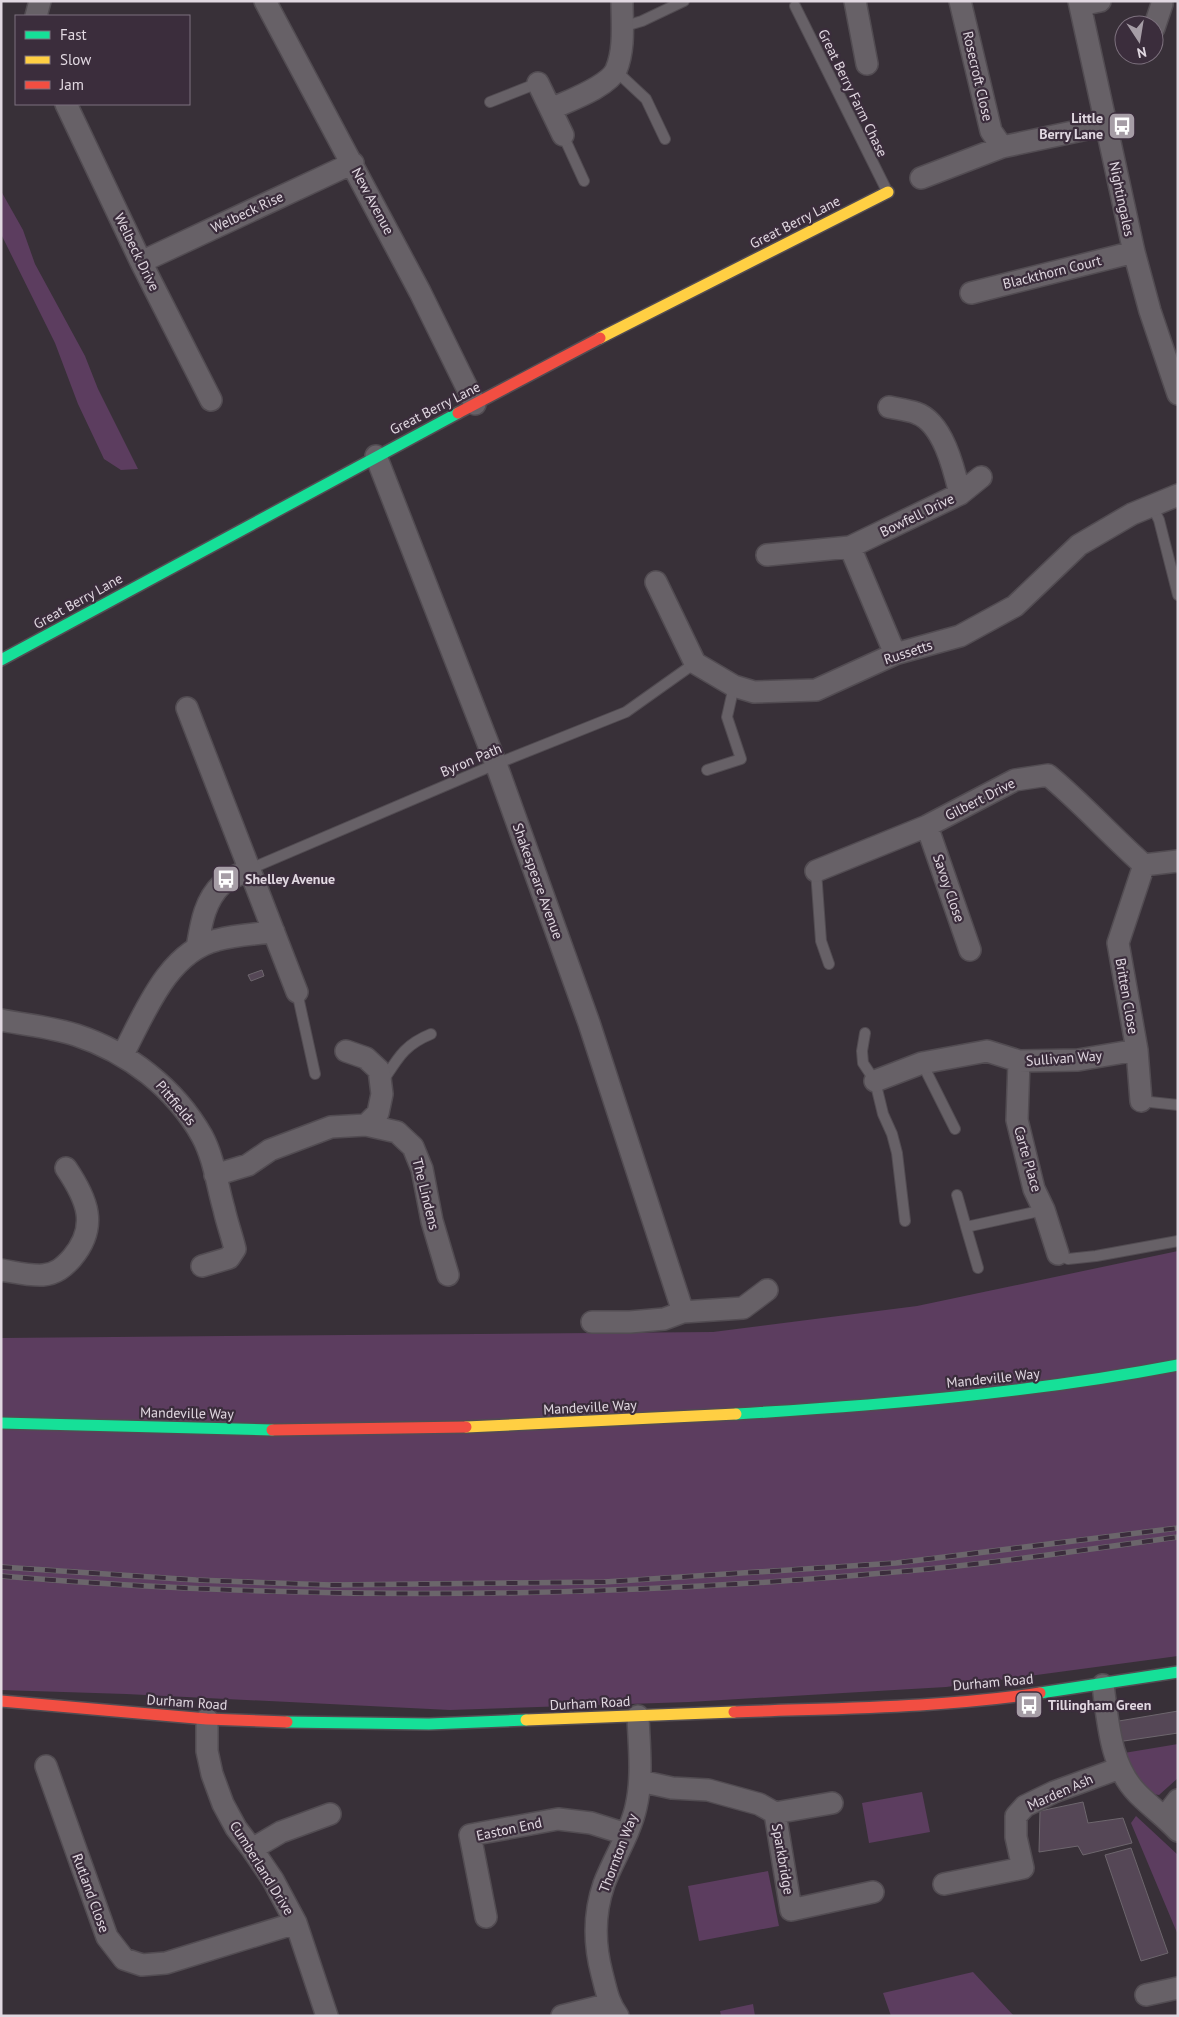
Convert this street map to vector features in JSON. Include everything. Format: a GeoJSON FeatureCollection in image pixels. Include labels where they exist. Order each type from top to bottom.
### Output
{"type":"FeatureCollection","features":[{"type":"Feature","properties":{"kind":"street"},"geometry":{"type":"LineString","coordinates":[[36,15],[40,1]]}},
{"type":"Feature","properties":{"kind":"street","name":"New Avenue"},"geometry":{"type":"LineString","coordinates":[[265,1],[353,163],[420,292],[475,404]]}},
{"type":"Feature","properties":{"kind":"street"},"geometry":{"type":"LineString","coordinates":[[551,109],[605,83],[616,72],[622,52],[622,1]]}},
{"type":"Feature","properties":{"kind":"street"},"geometry":{"type":"LineString","coordinates":[[855,1],[867,64]]}},
{"type":"Feature","properties":{"kind":"street","name":"Rosecroft Close"},"geometry":{"type":"LineString","coordinates":[[960,1],[991,131],[1002,147]]}},
{"type":"Feature","properties":{"kind":"street","name":"Nightingales"},"geometry":{"type":"LineString","coordinates":[[1086,2],[1106,125],[1134,252],[1176,381]]}},
{"type":"Feature","properties":{"kind":"street"},"geometry":{"type":"LineString","coordinates":[[538,83],[563,135]]}},
{"type":"Feature","properties":{"kind":"street","name":"Welbeck Drive"},"geometry":{"type":"LineString","coordinates":[[66,105],[211,400]]}},
{"type":"Feature","properties":{"kind":"street"},"geometry":{"type":"LineString","coordinates":[[921,178],[1002,147],[1106,125]]}},
{"type":"Feature","properties":{"kind":"street","name":"Welbeck Rise"},"geometry":{"type":"LineString","coordinates":[[142,262],[353,163]]}},
{"type":"Feature","properties":{"kind":"street","name":"Great Berry Lane"},"geometry":{"type":"LineString","coordinates":[[1,660],[376,456],[682,295],[888,192]]}},
{"type":"Feature","properties":{"kind":"street","name":"Blackthorn Court"},"geometry":{"type":"LineString","coordinates":[[971,292],[1134,252]]}},
{"type":"Feature","properties":{"kind":"street"},"geometry":{"type":"LineString","coordinates":[[889,407],[918,413],[937,428],[954,469],[960,494]]}},
{"type":"Feature","properties":{"kind":"street","name":"Shakespeare Avenue"},"geometry":{"type":"LineString","coordinates":[[376,456],[496,764],[590,1023],[683,1312]]}},
{"type":"Feature","properties":{"kind":"street","name":"Bowfell Drive"},"geometry":{"type":"LineString","coordinates":[[767,555],[850,547],[960,494],[981,477]]}},
{"type":"Feature","properties":{"kind":"street","name":"Russetts"},"geometry":{"type":"LineString","coordinates":[[695,663],[734,686],[754,692],[816,690],[896,654],[960,636],[1015,606],[1079,545],[1132,514],[1178,495]]}},
{"type":"Feature","properties":{"kind":"street"},"geometry":{"type":"LineString","coordinates":[[850,547],[896,654]]}},
{"type":"Feature","properties":{"kind":"street"},"geometry":{"type":"LineString","coordinates":[[656,582],[695,663]]}},
{"type":"Feature","properties":{"kind":"street"},"geometry":{"type":"LineString","coordinates":[[187,708],[297,992]]}},
{"type":"Feature","properties":{"kind":"street","name":"Gilbert Drive"},"geometry":{"type":"LineString","coordinates":[[816,871],[927,826],[1015,780],[1048,775],[1074,796],[1107,832],[1144,865]]}},
{"type":"Feature","properties":{"kind":"street","name":"Savoy Close"},"geometry":{"type":"LineString","coordinates":[[927,826],[970,950]]}},
{"type":"Feature","properties":{"kind":"street"},"geometry":{"type":"LineString","coordinates":[[1144,865],[1178,861]]}},
{"type":"Feature","properties":{"kind":"street","name":"Britten Close"},"geometry":{"type":"LineString","coordinates":[[1142,1101],[1137,1050],[1118,943],[1144,865]]}},
{"type":"Feature","properties":{"kind":"street"},"geometry":{"type":"LineString","coordinates":[[197,948],[202,920],[208,902],[223,884],[250,869]]}},
{"type":"Feature","properties":{"kind":"street"},"geometry":{"type":"LineString","coordinates":[[122,1056],[160,986],[181,959],[197,948],[216,940],[274,932]]}},
{"type":"Feature","properties":{"kind":"street","name":"Pittfields"},"geometry":{"type":"LineString","coordinates":[[1,1020],[56,1030],[77,1036],[122,1056],[157,1079],[189,1116],[202,1137],[215,1175],[235,1250],[230,1258],[202,1266]]}},
{"type":"Feature","properties":{"kind":"street","name":"Sullivan Way"},"geometry":{"type":"LineString","coordinates":[[875,1081],[922,1064],[987,1051],[1019,1061],[1078,1060],[1137,1050]]}},
{"type":"Feature","properties":{"kind":"street"},"geometry":{"type":"LineString","coordinates":[[346,1052],[366,1058],[379,1070],[382,1094],[378,1113],[366,1125]]}},
{"type":"Feature","properties":{"kind":"street","name":"Carte Place"},"geometry":{"type":"LineString","coordinates":[[1019,1061],[1016,1120],[1034,1189],[1044,1210],[1058,1254]]}},
{"type":"Feature","properties":{"kind":"street","name":"The Lindens"},"geometry":{"type":"LineString","coordinates":[[215,1175],[248,1165],[270,1150],[331,1127],[366,1125],[397,1132],[413,1147],[422,1168],[432,1221],[448,1275]]}},
{"type":"Feature","properties":{"kind":"street"},"geometry":{"type":"LineString","coordinates":[[1,1270],[42,1275],[55,1272],[65,1266],[81,1248],[88,1233],[88,1213],[78,1186],[66,1168]]}},
{"type":"Feature","properties":{"kind":"street"},"geometry":{"type":"LineString","coordinates":[[592,1322],[630,1322],[664,1319],[683,1312],[743,1308],[767,1290]]}},
{"type":"Feature","properties":{"kind":"street","name":"Mandeville Way"},"geometry":{"type":"LineString","coordinates":[[1,1423],[264,1430],[623,1421],[776,1411],[1018,1391],[1091,1382],[1178,1364]]}},
{"type":"Feature","properties":{"kind":"street","name":"Durham Road"},"geometry":{"type":"LineString","coordinates":[[1,1702],[207,1719],[332,1724],[429,1724],[891,1706],[1006,1698],[1103,1685],[1178,1672]]}},
{"type":"Feature","properties":{"kind":"street"},"geometry":{"type":"LineString","coordinates":[[1103,1685],[1110,1732],[1120,1768],[1137,1793],[1171,1824],[1178,1800]]}},
{"type":"Feature","properties":{"kind":"street","name":"Thornton Way"},"geometry":{"type":"LineString","coordinates":[[614,2010],[597,1956],[597,1912],[604,1885],[636,1807],[640,1781],[638,1716]]}},
{"type":"Feature","properties":{"kind":"street","name":"Cumberland Drive"},"geometry":{"type":"LineString","coordinates":[[207,1719],[207,1751],[212,1774],[223,1804],[236,1828],[273,1880],[296,1923],[326,2016]]}},
{"type":"Feature","properties":{"kind":"street","name":"Rutland Close"},"geometry":{"type":"LineString","coordinates":[[46,1766],[107,1937],[124,1959],[142,1965],[166,1963],[296,1923]]}},
{"type":"Feature","properties":{"kind":"street","name":"Marden Ash"},"geometry":{"type":"LineString","coordinates":[[944,1884],[1023,1868],[1016,1837],[1016,1816],[1025,1806],[1120,1768]]}},
{"type":"Feature","properties":{"kind":"street","name":"Sparkbridge"},"geometry":{"type":"LineString","coordinates":[[640,1781],[672,1788],[708,1790],[759,1804],[775,1813],[832,1803]]}},
{"type":"Feature","properties":{"kind":"street","name":"Sparkbridge"},"geometry":{"type":"LineString","coordinates":[[775,1813],[791,1910],[873,1892]]}},
{"type":"Feature","properties":{"kind":"street"},"geometry":{"type":"LineString","coordinates":[[252,1848],[281,1832],[330,1814]]}},
{"type":"Feature","properties":{"kind":"street","name":"Easton End"},"geometry":{"type":"LineString","coordinates":[[486,1917],[470,1835],[558,1820],[591,1823],[626,1834]]}},
{"type":"Feature","properties":{"kind":"street"},"geometry":{"type":"LineString","coordinates":[[1146,1995],[1178,1988]]}},
{"type":"Feature","properties":{"kind":"street"},"geometry":{"type":"LineString","coordinates":[[562,2016],[614,2010]]}},
{"type":"Feature","properties":{"kind":"lane"},"geometry":{"type":"LineString","coordinates":[[622,27],[642,21],[684,1]]}},
{"type":"Feature","properties":{"kind":"lane","name":"Great Berry Farm Chase"},"geometry":{"type":"LineString","coordinates":[[795,6],[888,192]]}},
{"type":"Feature","properties":{"kind":"lane"},"geometry":{"type":"LineString","coordinates":[[616,72],[646,99],[665,139]]}},
{"type":"Feature","properties":{"kind":"lane"},"geometry":{"type":"LineString","coordinates":[[490,102],[538,83]]}},
{"type":"Feature","properties":{"kind":"lane"},"geometry":{"type":"LineString","coordinates":[[563,135],[584,181]]}},
{"type":"Feature","properties":{"kind":"lane"},"geometry":{"type":"LineString","coordinates":[[1152,506],[1159,520],[1178,595]]}},
{"type":"Feature","properties":{"kind":"lane","name":"Byron Path"},"geometry":{"type":"LineString","coordinates":[[250,869],[496,764],[626,712],[695,663]]}},
{"type":"Feature","properties":{"kind":"lane"},"geometry":{"type":"LineString","coordinates":[[708,770],[740,759],[727,717],[734,686]]}},
{"type":"Feature","properties":{"kind":"lane"},"geometry":{"type":"LineString","coordinates":[[816,871],[822,941],[828,964]]}},
{"type":"Feature","properties":{"kind":"lane"},"geometry":{"type":"LineString","coordinates":[[297,992],[315,1074]]}},
{"type":"Feature","properties":{"kind":"lane"},"geometry":{"type":"LineString","coordinates":[[865,1033],[862,1051],[863,1062],[868,1073],[875,1081],[882,1114],[892,1134],[897,1153],[905,1221]]}},
{"type":"Feature","properties":{"kind":"lane"},"geometry":{"type":"LineString","coordinates":[[381,1084],[402,1053],[410,1045],[431,1034]]}},
{"type":"Feature","properties":{"kind":"lane"},"geometry":{"type":"LineString","coordinates":[[922,1064],[955,1129]]}},
{"type":"Feature","properties":{"kind":"lane"},"geometry":{"type":"LineString","coordinates":[[1142,1101],[1178,1105]]}},
{"type":"Feature","properties":{"kind":"lane"},"geometry":{"type":"LineString","coordinates":[[957,1195],[978,1268]]}},
{"type":"Feature","properties":{"kind":"lane"},"geometry":{"type":"LineString","coordinates":[[966,1228],[1044,1210]]}},
{"type":"Feature","properties":{"kind":"lane"},"geometry":{"type":"LineString","coordinates":[[1058,1254],[1068,1259],[1096,1256],[1178,1241]]}},
{"type":"Feature","properties":{"kind":"shaded area"},"geometry":{"type":"Polygon","coordinates":[[[1,191],[23,230],[35,264],[85,356],[98,389],[138,469],[121,470],[104,459],[78,404],[55,343],[1,234],[1,191]]]}},
{"type":"Feature","properties":{"kind":"shaded area"},"geometry":{"type":"Polygon","coordinates":[[[1178,1251],[1178,1656],[946,1687],[689,1702],[450,1710],[126,1694],[1,1690],[1,1338],[713,1332],[917,1306],[1178,1251]]]}},
{"type":"Feature","properties":{"kind":"shaded area"},"geometry":{"type":"Polygon","coordinates":[[[1178,1744],[1178,1778],[1159,1795],[1153,1794],[1131,1773],[1124,1753],[1178,1744]]]}},
{"type":"Feature","properties":{"kind":"shaded area"},"geometry":{"type":"Polygon","coordinates":[[[922,1792],[930,1832],[869,1843],[862,1803],[922,1792]]]}},
{"type":"Feature","properties":{"kind":"shaded area"},"geometry":{"type":"Polygon","coordinates":[[[1136,1816],[1178,1855],[1178,1935],[1131,1823],[1136,1816]]]}},
{"type":"Feature","properties":{"kind":"shaded area"},"geometry":{"type":"Polygon","coordinates":[[[768,1871],[779,1926],[699,1941],[688,1886],[768,1871]]]}},
{"type":"Feature","properties":{"kind":"shaded area"},"geometry":{"type":"Polygon","coordinates":[[[973,1972],[1014,2016],[891,2016],[883,1993],[973,1972]]]}},
{"type":"Feature","properties":{"kind":"shaded area"},"geometry":{"type":"Polygon","coordinates":[[[753,2004],[755,2016],[721,2016],[720,2011],[753,2004]]]}},
{"type":"Feature","properties":{"kind":"building"},"geometry":{"type":"Polygon","coordinates":[[[262,970],[264,976],[251,981],[248,975],[262,970]]]}},
{"type":"Feature","properties":{"kind":"building"},"geometry":{"type":"Polygon","coordinates":[[[1178,1711],[1178,1733],[1117,1742],[1113,1722],[1178,1711]]]}},
{"type":"Feature","properties":{"kind":"building"},"geometry":{"type":"Polygon","coordinates":[[[1083,1802],[1088,1823],[1123,1818],[1132,1843],[1083,1855],[1078,1846],[1039,1852],[1040,1811],[1083,1802]]]}},
{"type":"Feature","properties":{"kind":"building"},"geometry":{"type":"Polygon","coordinates":[[[1131,1848],[1168,1953],[1141,1961],[1105,1855],[1131,1848]]]}},
{"type":"Feature","properties":{"kind":"railway"},"geometry":{"type":"LineString","coordinates":[[1,1567],[196,1580],[331,1585],[604,1582],[896,1563],[1178,1528]]}},
{"type":"Feature","properties":{"kind":"railway"},"geometry":{"type":"LineString","coordinates":[[1,1576],[225,1590],[448,1594],[560,1592],[672,1588],[931,1569],[1178,1537]]}},
{"type":"Feature","properties":{"kind":"traffic: fast"},"geometry":{"type":"LineString","coordinates":[[1,660],[458,413]]}},
{"type":"Feature","properties":{"kind":"traffic: fast"},"geometry":{"type":"LineString","coordinates":[[736,1414],[958,1397],[1068,1383],[1178,1365]]}},
{"type":"Feature","properties":{"kind":"traffic: fast"},"geometry":{"type":"LineString","coordinates":[[1,1423],[272,1430]]}},
{"type":"Feature","properties":{"kind":"traffic: fast"},"geometry":{"type":"LineString","coordinates":[[1040,1693],[1178,1672]]}},
{"type":"Feature","properties":{"kind":"traffic: fast"},"geometry":{"type":"LineString","coordinates":[[287,1722],[429,1724],[526,1720]]}},
{"type":"Feature","properties":{"kind":"traffic: slow"},"geometry":{"type":"LineString","coordinates":[[600,338],[888,192]]}},
{"type":"Feature","properties":{"kind":"traffic: slow"},"geometry":{"type":"LineString","coordinates":[[466,1427],[736,1414]]}},
{"type":"Feature","properties":{"kind":"traffic: slow"},"geometry":{"type":"LineString","coordinates":[[526,1720],[734,1712]]}},
{"type":"Feature","properties":{"kind":"traffic: jam"},"geometry":{"type":"LineString","coordinates":[[458,413],[600,338]]}},
{"type":"Feature","properties":{"kind":"traffic: jam"},"geometry":{"type":"LineString","coordinates":[[272,1430],[466,1427]]}},
{"type":"Feature","properties":{"kind":"traffic: jam"},"geometry":{"type":"LineString","coordinates":[[734,1712],[926,1705],[1040,1693]]}},
{"type":"Feature","properties":{"kind":"traffic: jam"},"geometry":{"type":"LineString","coordinates":[[1,1701],[207,1719],[287,1722]]}},
{"type":"Feature","properties":{"kind":"place","name":"Little Berry Lane"},"geometry":{"type":"Point","coordinates":[1122,126]}},
{"type":"Feature","properties":{"kind":"place","name":"Shelley Avenue"},"geometry":{"type":"Point","coordinates":[226,879]}},
{"type":"Feature","properties":{"kind":"place","name":"Tillingham Green"},"geometry":{"type":"Point","coordinates":[1029,1705]}}]}
